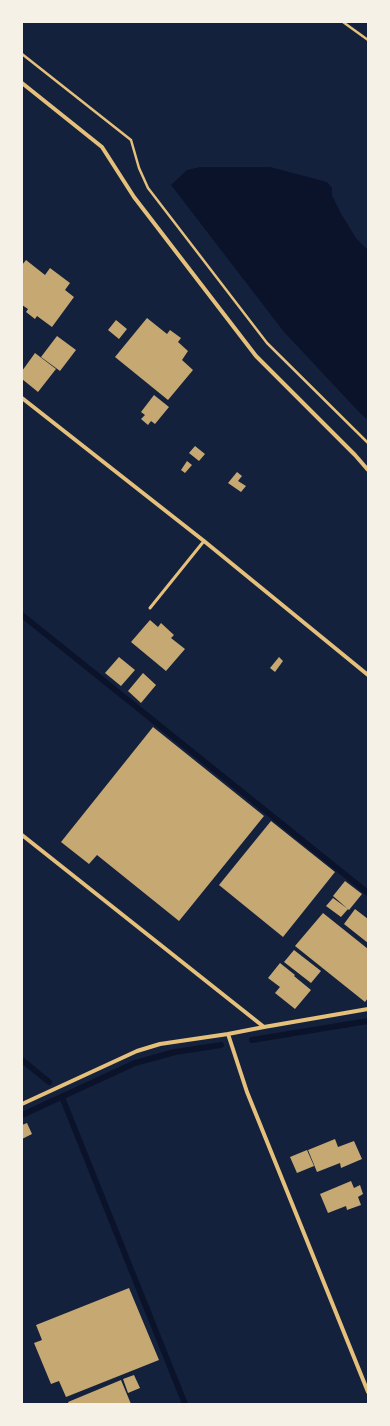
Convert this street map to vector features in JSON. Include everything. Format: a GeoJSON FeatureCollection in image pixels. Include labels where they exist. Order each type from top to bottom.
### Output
{"type":"FeatureCollection","features":[{"type":"Feature","properties":{"kind":"street"},"geometry":{"type":"LineString","coordinates":[[22,83],[102,147],[134,197],[256,356],[355,455],[368,470]]}},
{"type":"Feature","properties":{"kind":"street"},"geometry":{"type":"LineString","coordinates":[[22,398],[204,541],[368,675]]}},
{"type":"Feature","properties":{"kind":"street"},"geometry":{"type":"LineString","coordinates":[[22,835],[264,1027]]}},
{"type":"Feature","properties":{"kind":"street"},"geometry":{"type":"LineString","coordinates":[[22,1104],[137,1051],[160,1044],[228,1034],[368,1009]]}},
{"type":"Feature","properties":{"kind":"street"},"geometry":{"type":"LineString","coordinates":[[228,1034],[247,1092],[368,1392]]}},
{"type":"Feature","properties":{"kind":"lane"},"geometry":{"type":"LineString","coordinates":[[150,608],[204,541]]}},
{"type":"Feature","properties":{"kind":"path"},"geometry":{"type":"LineString","coordinates":[[343,22],[368,40]]}},
{"type":"Feature","properties":{"kind":"path"},"geometry":{"type":"LineString","coordinates":[[22,54],[131,140],[139,168],[148,188],[267,343],[368,443]]}},
{"type":"Feature","properties":{"kind":"water"},"geometry":{"type":"Polygon","coordinates":[[[200,167],[270,167],[327,182],[332,188],[332,195],[340,212],[356,238],[368,250],[368,420],[284,332],[171,185],[187,170],[200,167]]]}},
{"type":"Feature","properties":{"kind":"building"},"geometry":{"type":"Polygon","coordinates":[[[26,260],[45,275],[50,268],[70,283],[65,290],[74,297],[52,327],[37,316],[35,319],[26,312],[28,309],[22,305],[22,265],[26,260]]]}},
{"type":"Feature","properties":{"kind":"building"},"geometry":{"type":"Polygon","coordinates":[[[147,318],[167,334],[170,330],[181,338],[178,342],[188,351],[182,360],[193,370],[168,400],[115,357],[147,318]]]}},
{"type":"Feature","properties":{"kind":"building"},"geometry":{"type":"Polygon","coordinates":[[[116,320],[127,329],[119,339],[108,330],[116,320]]]}},
{"type":"Feature","properties":{"kind":"building"},"geometry":{"type":"Polygon","coordinates":[[[57,336],[76,350],[60,371],[41,357],[57,336]]]}},
{"type":"Feature","properties":{"kind":"building"},"geometry":{"type":"Polygon","coordinates":[[[35,353],[56,369],[38,392],[22,379],[22,371],[35,353]]]}},
{"type":"Feature","properties":{"kind":"building"},"geometry":{"type":"Polygon","coordinates":[[[154,395],[169,407],[155,424],[151,421],[148,425],[141,419],[145,415],[141,412],[154,395]]]}},
{"type":"Feature","properties":{"kind":"building"},"geometry":{"type":"Polygon","coordinates":[[[195,446],[205,454],[199,461],[189,453],[195,446]]]}},
{"type":"Feature","properties":{"kind":"building"},"geometry":{"type":"Polygon","coordinates":[[[187,461],[192,465],[185,473],[181,470],[187,461]]]}},
{"type":"Feature","properties":{"kind":"building"},"geometry":{"type":"Polygon","coordinates":[[[237,472],[242,476],[238,481],[246,486],[241,492],[228,483],[237,472]]]}},
{"type":"Feature","properties":{"kind":"building"},"geometry":{"type":"Polygon","coordinates":[[[150,620],[158,627],[161,623],[174,635],[171,638],[185,649],[166,671],[131,642],[150,620]]]}},
{"type":"Feature","properties":{"kind":"building"},"geometry":{"type":"Polygon","coordinates":[[[119,657],[135,670],[121,686],[105,673],[119,657]]]}},
{"type":"Feature","properties":{"kind":"building"},"geometry":{"type":"Polygon","coordinates":[[[279,657],[283,661],[275,672],[270,668],[279,657]]]}},
{"type":"Feature","properties":{"kind":"building"},"geometry":{"type":"Polygon","coordinates":[[[143,673],[156,685],[141,703],[128,691],[143,673]]]}},
{"type":"Feature","properties":{"kind":"building"},"geometry":{"type":"Polygon","coordinates":[[[153,727],[264,816],[179,921],[97,855],[89,864],[61,842],[153,727]]]}},
{"type":"Feature","properties":{"kind":"building"},"geometry":{"type":"Polygon","coordinates":[[[271,821],[335,872],[283,937],[219,885],[271,821]]]}},
{"type":"Feature","properties":{"kind":"building"},"geometry":{"type":"Polygon","coordinates":[[[345,881],[362,894],[349,910],[333,896],[345,881]]]}},
{"type":"Feature","properties":{"kind":"building"},"geometry":{"type":"Polygon","coordinates":[[[333,898],[348,909],[341,917],[326,906],[333,898]]]}},
{"type":"Feature","properties":{"kind":"building"},"geometry":{"type":"Polygon","coordinates":[[[355,909],[368,919],[368,943],[344,924],[355,909]]]}},
{"type":"Feature","properties":{"kind":"building"},"geometry":{"type":"Polygon","coordinates":[[[323,913],[368,949],[368,998],[365,1002],[295,946],[323,913]]]}},
{"type":"Feature","properties":{"kind":"building"},"geometry":{"type":"Polygon","coordinates":[[[294,950],[321,971],[311,983],[284,962],[294,950]]]}},
{"type":"Feature","properties":{"kind":"building"},"geometry":{"type":"Polygon","coordinates":[[[280,963],[311,990],[295,1009],[275,993],[280,987],[268,978],[280,963]]]}},
{"type":"Feature","properties":{"kind":"building"},"geometry":{"type":"Polygon","coordinates":[[[27,1123],[32,1134],[22,1139],[22,1125],[27,1123]]]}},
{"type":"Feature","properties":{"kind":"building"},"geometry":{"type":"Polygon","coordinates":[[[335,1139],[338,1147],[354,1141],[362,1159],[341,1168],[340,1163],[317,1172],[308,1150],[335,1139]]]}},
{"type":"Feature","properties":{"kind":"building"},"geometry":{"type":"Polygon","coordinates":[[[307,1150],[314,1166],[297,1173],[290,1157],[307,1150]]]}},
{"type":"Feature","properties":{"kind":"building"},"geometry":{"type":"Polygon","coordinates":[[[351,1181],[354,1188],[360,1185],[363,1194],[358,1197],[361,1205],[347,1210],[346,1206],[328,1213],[320,1194],[351,1181]]]}},
{"type":"Feature","properties":{"kind":"building"},"geometry":{"type":"Polygon","coordinates":[[[129,1288],[159,1360],[66,1397],[59,1381],[51,1384],[34,1343],[42,1340],[36,1325],[129,1288]]]}},
{"type":"Feature","properties":{"kind":"building"},"geometry":{"type":"Polygon","coordinates":[[[134,1375],[140,1388],[128,1393],[123,1379],[134,1375]]]}},
{"type":"Feature","properties":{"kind":"building"},"geometry":{"type":"Polygon","coordinates":[[[121,1380],[131,1404],[69,1404],[68,1402],[121,1380]]]}},
{"type":"Feature","properties":{"kind":"waterway"},"geometry":{"type":"LineString","coordinates":[[22,615],[368,893]]}},
{"type":"Feature","properties":{"kind":"waterway"},"geometry":{"type":"LineString","coordinates":[[252,1040],[368,1021]]}},
{"type":"Feature","properties":{"kind":"waterway"},"geometry":{"type":"LineString","coordinates":[[22,1115],[135,1063],[175,1052],[221,1045]]}},
{"type":"Feature","properties":{"kind":"waterway"},"geometry":{"type":"LineString","coordinates":[[22,1060],[49,1082]]}},
{"type":"Feature","properties":{"kind":"waterway"},"geometry":{"type":"LineString","coordinates":[[62,1097],[185,1404]]}}]}
